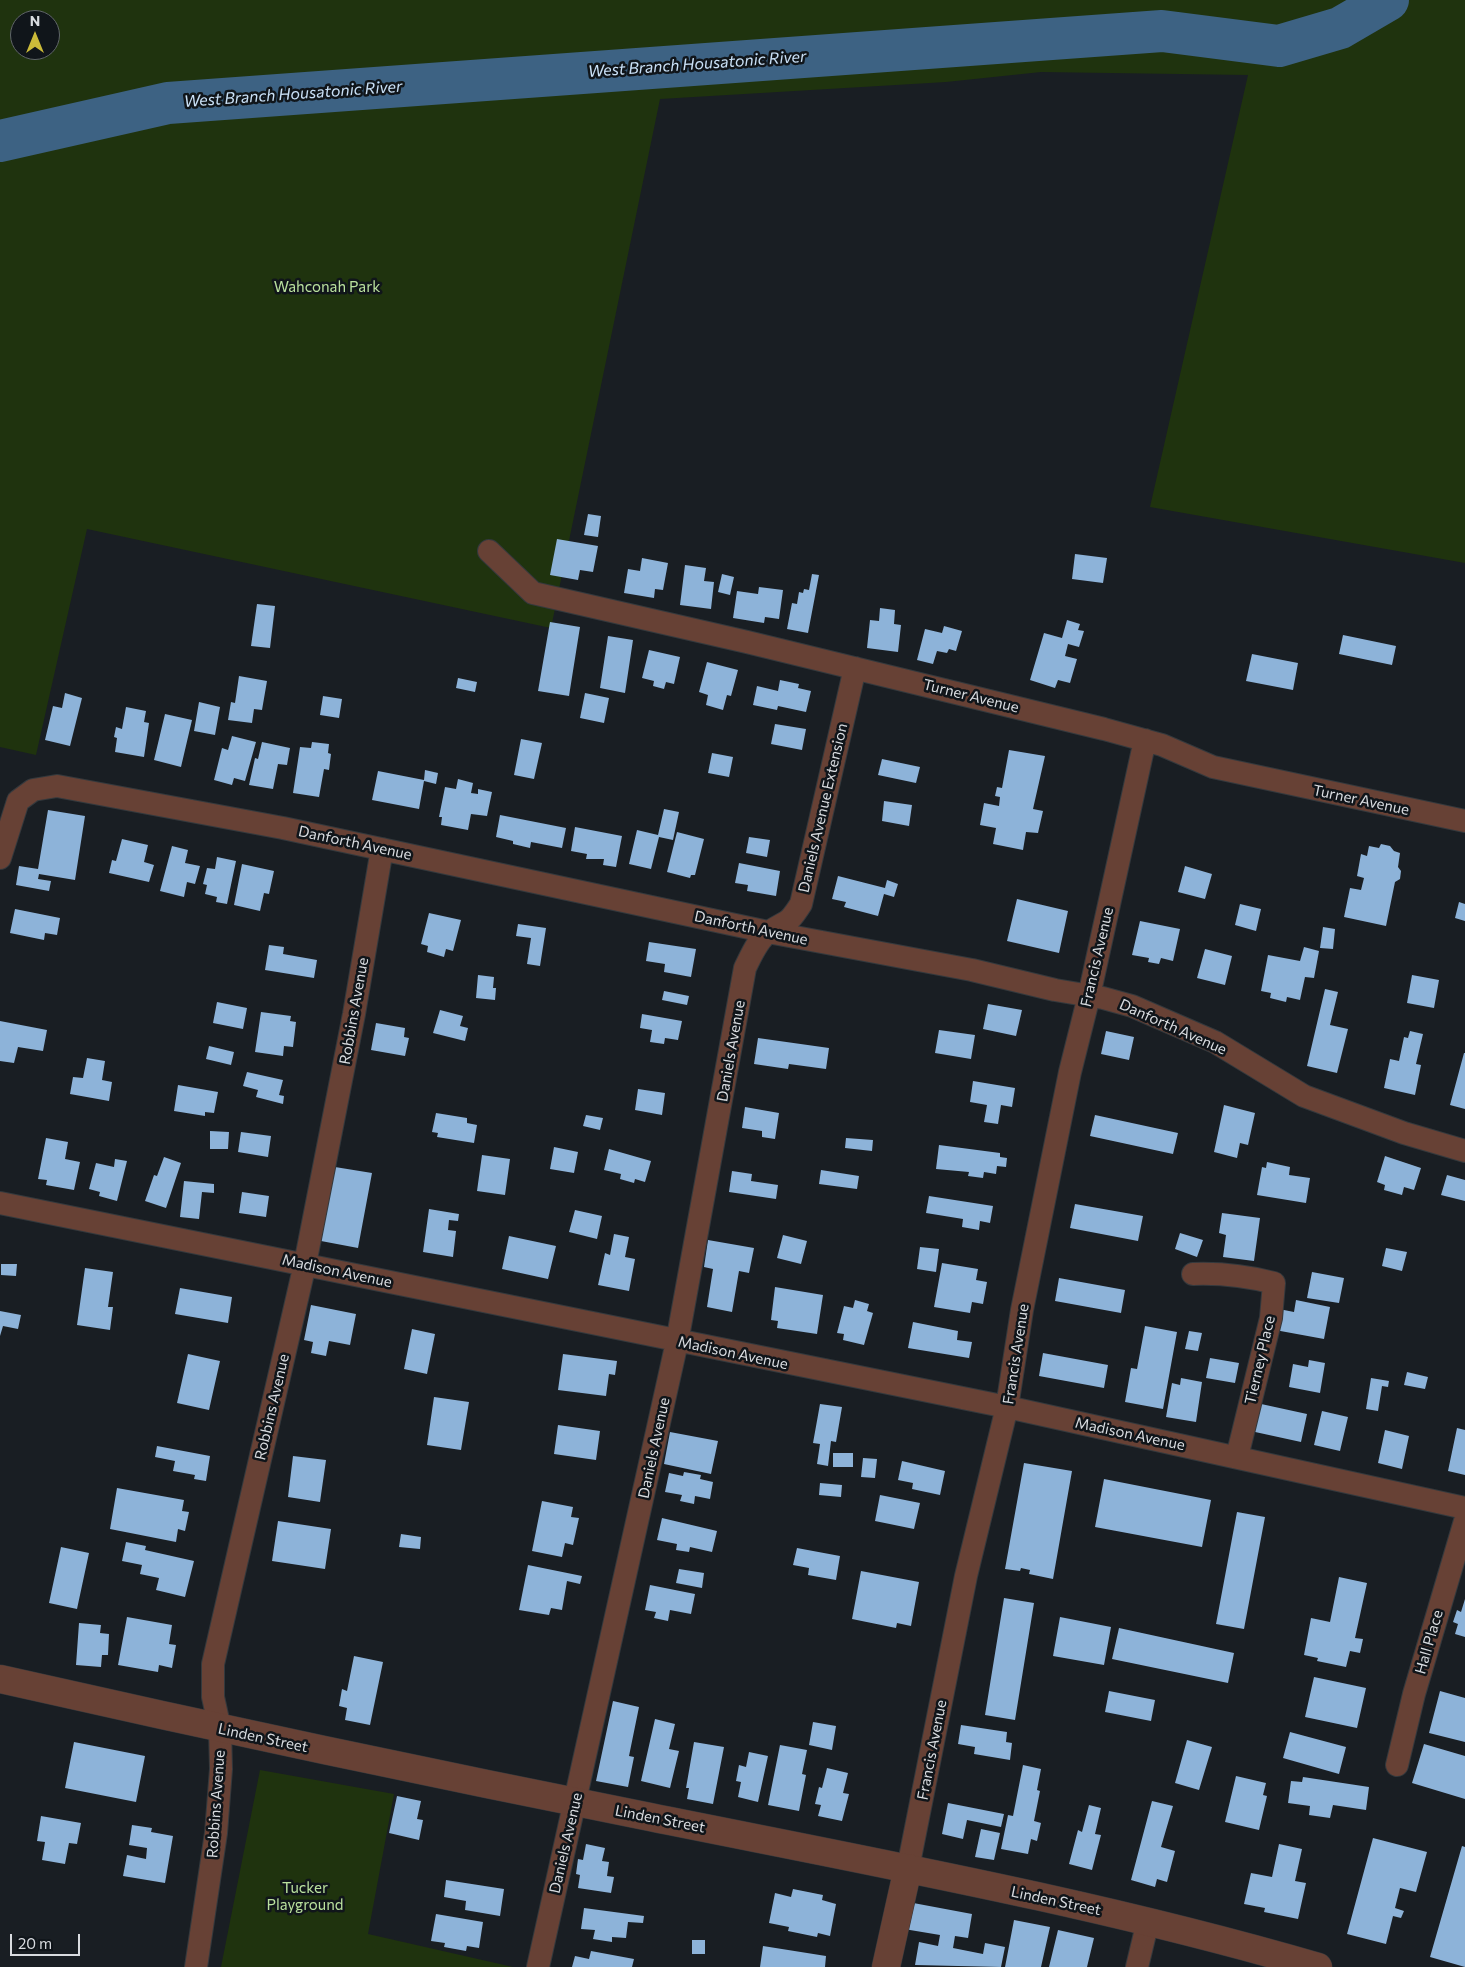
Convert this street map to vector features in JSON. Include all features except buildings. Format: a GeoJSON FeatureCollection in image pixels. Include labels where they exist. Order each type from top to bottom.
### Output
{"type":"FeatureCollection","features":[{"type":"Feature","properties":{"kind":"street","name":"Turner Avenue"},"geometry":{"type":"LineString","coordinates":[[489,551],[533,593],[855,668],[1145,740],[1213,767],[1465,821]]}},
{"type":"Feature","properties":{"kind":"street","name":"Daniels Avenue Extension"},"geometry":{"type":"LineString","coordinates":[[768,932],[791,920],[801,904],[855,668]]}},
{"type":"Feature","properties":{"kind":"street","name":"Francis Avenue"},"geometry":{"type":"LineString","coordinates":[[886,1967],[908,1868],[966,1576],[1007,1407],[1022,1310],[1070,1072],[1089,996],[1145,740]]}},
{"type":"Feature","properties":{"kind":"street","name":"Danforth Avenue"},"geometry":{"type":"LineString","coordinates":[[0,858],[17,804],[33,790],[57,786],[283,828],[768,932],[972,970],[1132,1006],[1215,1042],[1304,1096],[1404,1133],[1465,1151]]}},
{"type":"Feature","properties":{"kind":"street","name":"Robbins Avenue"},"geometry":{"type":"LineString","coordinates":[[196,1967],[216,1833],[221,1768],[220,1729],[213,1697],[213,1664],[305,1264],[352,1024],[382,849]]}},
{"type":"Feature","properties":{"kind":"street","name":"Daniels Avenue"},"geometry":{"type":"LineString","coordinates":[[538,1967],[677,1342],[745,968],[753,951],[768,932]]}},
{"type":"Feature","properties":{"kind":"street","name":"Madison Avenue"},"geometry":{"type":"LineString","coordinates":[[0,1203],[305,1264],[677,1342],[1007,1407],[1465,1508]]}},
{"type":"Feature","properties":{"kind":"street","name":"Tierney Place"},"geometry":{"type":"LineString","coordinates":[[1192,1274],[1212,1273],[1253,1278],[1274,1283],[1271,1318],[1238,1457]]}},
{"type":"Feature","properties":{"kind":"street","name":"Hall Place"},"geometry":{"type":"LineString","coordinates":[[1397,1765],[1414,1694],[1465,1521]]}},
{"type":"Feature","properties":{"kind":"street","name":"Linden Street"},"geometry":{"type":"LineString","coordinates":[[0,1679],[220,1729],[575,1803],[908,1868],[1148,1921],[1318,1967]]}},
{"type":"Feature","properties":{"kind":"street"},"geometry":{"type":"LineString","coordinates":[[1137,1967],[1148,1921]]}},
{"type":"Feature","properties":{"kind":"green space","name":"Wahconah Park"},"geometry":{"type":"Polygon","coordinates":[[[0,0],[1465,0],[1465,563],[1150,507],[1248,75],[1041,72],[946,82],[660,99],[551,628],[87,529],[36,755],[0,747],[0,0]]]}},
{"type":"Feature","properties":{"kind":"green space","name":"Tucker Playground"},"geometry":{"type":"Polygon","coordinates":[[[260,1770],[394,1794],[368,1934],[513,1967],[221,1967],[260,1770]]]}},
{"type":"Feature","properties":{"kind":"waterway","name":"West Branch Housatonic River"},"geometry":{"type":"LineString","coordinates":[[0,141],[168,103],[1162,31],[1279,46],[1340,28],[1388,0]]}}]}
